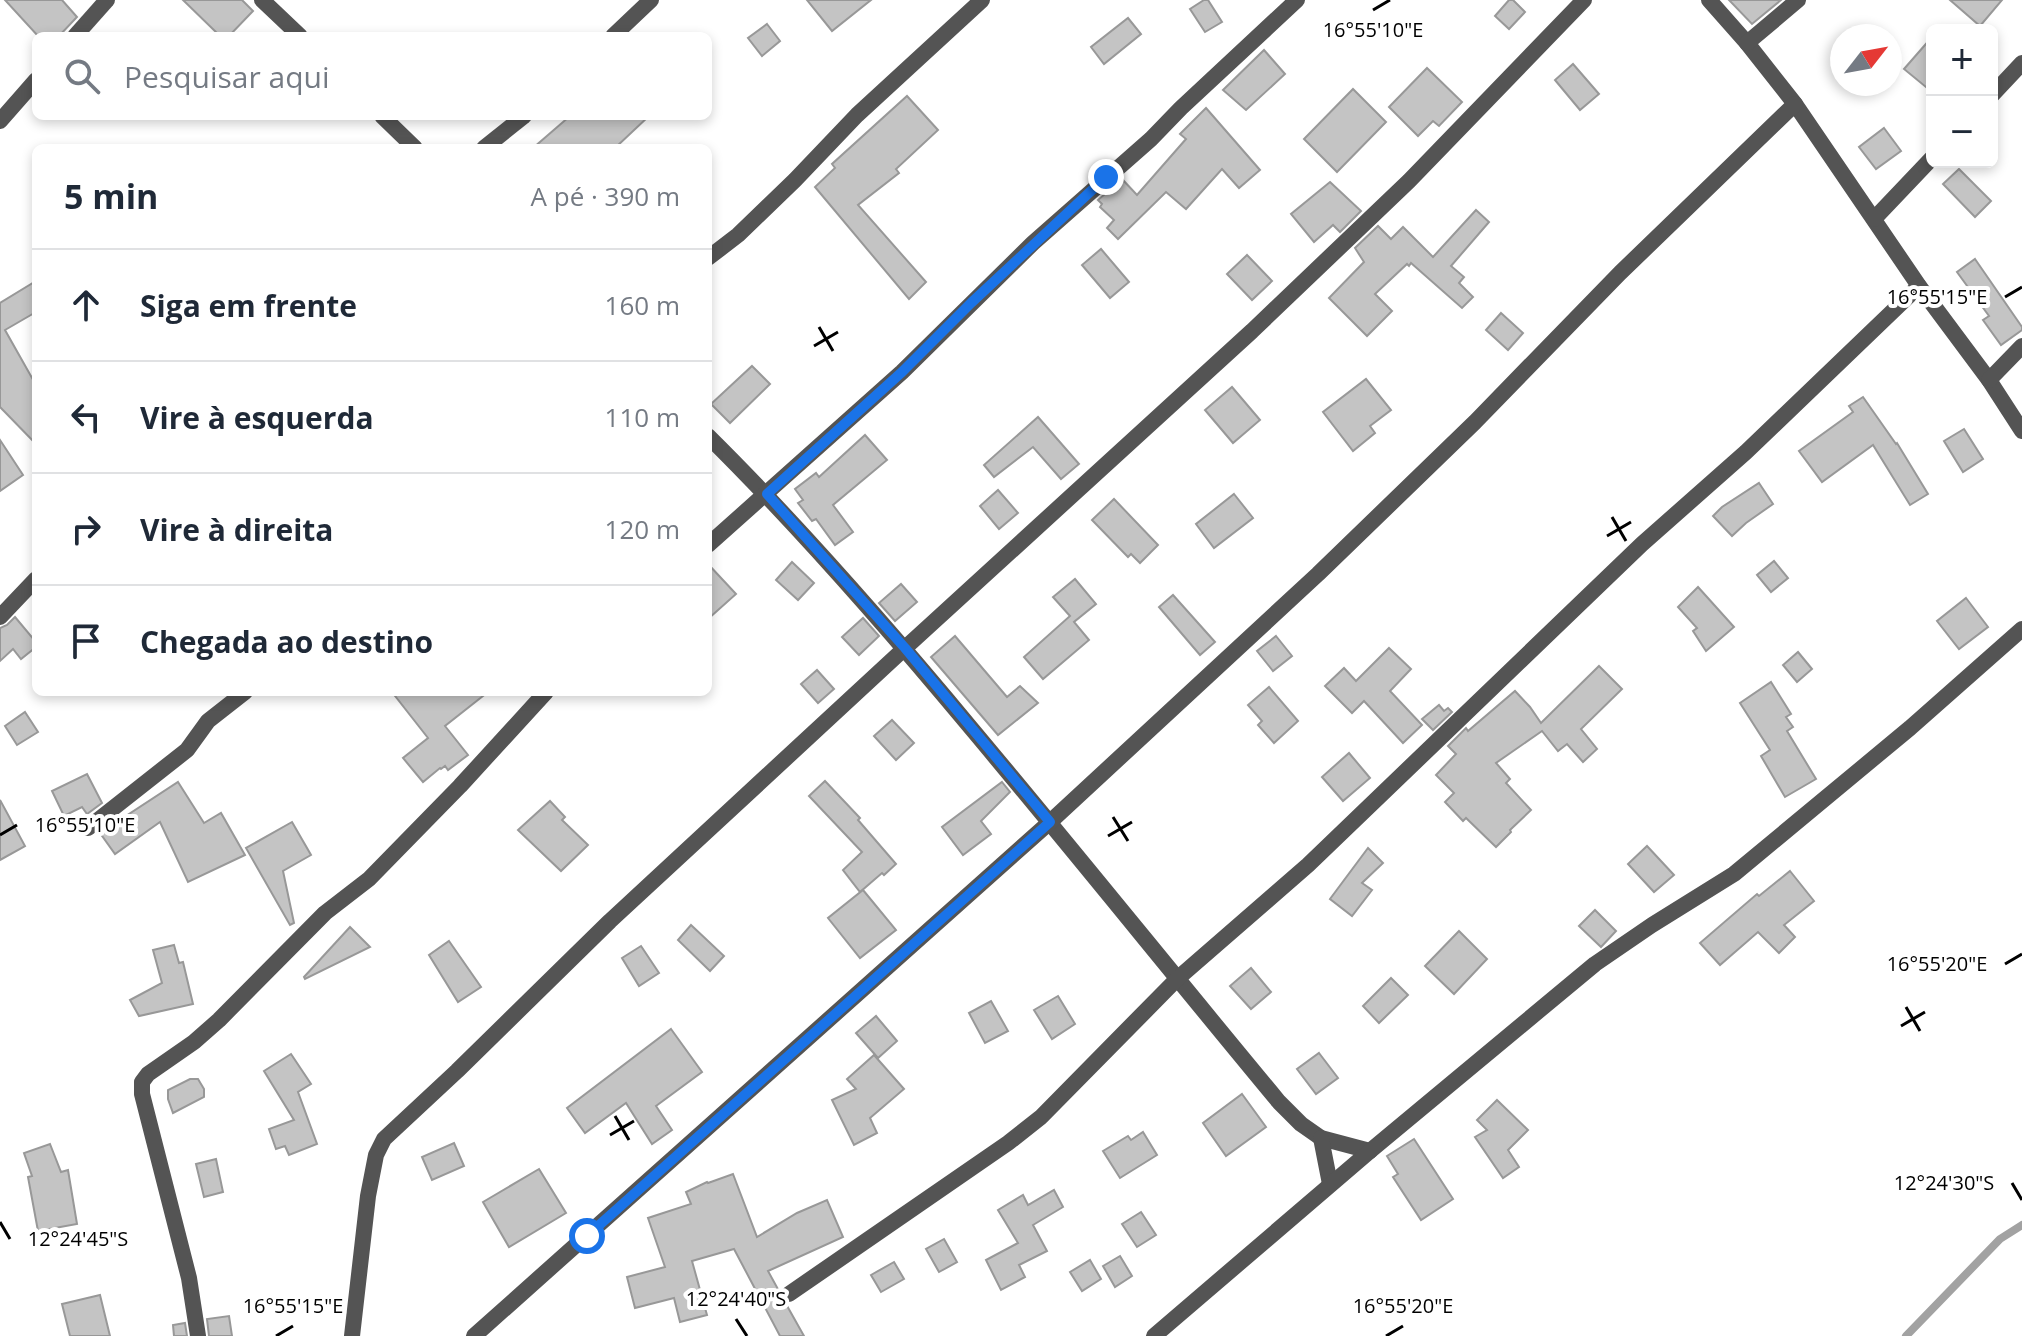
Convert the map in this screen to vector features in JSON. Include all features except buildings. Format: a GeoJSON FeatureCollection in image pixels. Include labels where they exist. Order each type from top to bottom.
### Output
{"type":"FeatureCollection","features":[{"type":"Feature","properties":{"kind":"street"},"geometry":{"type":"LineString","coordinates":[[79,32],[107,0]]}},
{"type":"Feature","properties":{"kind":"street"},"geometry":{"type":"LineString","coordinates":[[262,0],[296,32]]}},
{"type":"Feature","properties":{"kind":"street"},"geometry":{"type":"LineString","coordinates":[[617,32],[651,0]]}},
{"type":"Feature","properties":{"kind":"street"},"geometry":{"type":"LineString","coordinates":[[712,255],[738,235],[857,115],[982,0]]}},
{"type":"Feature","properties":{"kind":"street"},"geometry":{"type":"LineString","coordinates":[[712,542],[902,372],[1033,243],[1151,139],[1297,0]]}},
{"type":"Feature","properties":{"kind":"street"},"geometry":{"type":"LineString","coordinates":[[352,1336],[368,1196],[376,1155],[384,1139],[610,921],[1252,331],[1409,181],[1584,0]]}},
{"type":"Feature","properties":{"kind":"street"},"geometry":{"type":"LineString","coordinates":[[1709,0],[1795,104],[2022,431]]}},
{"type":"Feature","properties":{"kind":"street"},"geometry":{"type":"LineString","coordinates":[[1747,43],[1798,0]]}},
{"type":"Feature","properties":{"kind":"street"},"geometry":{"type":"LineString","coordinates":[[1998,89],[2022,63]]}},
{"type":"Feature","properties":{"kind":"street"},"geometry":{"type":"LineString","coordinates":[[0,121],[32,85]]}},
{"type":"Feature","properties":{"kind":"street"},"geometry":{"type":"LineString","coordinates":[[474,1336],[1050,822],[1329,563],[1475,422],[1620,273],[1795,104]]}},
{"type":"Feature","properties":{"kind":"street"},"geometry":{"type":"LineString","coordinates":[[386,120],[411,144]]}},
{"type":"Feature","properties":{"kind":"street"},"geometry":{"type":"LineString","coordinates":[[489,144],[519,120]]}},
{"type":"Feature","properties":{"kind":"street"},"geometry":{"type":"LineString","coordinates":[[1874,219],[1926,164]]}},
{"type":"Feature","properties":{"kind":"street"},"geometry":{"type":"LineString","coordinates":[[789,1294],[1041,1117],[1177,979],[1308,865],[1631,555],[1746,452],[1919,286]]}},
{"type":"Feature","properties":{"kind":"street"},"geometry":{"type":"LineString","coordinates":[[1989,380],[2022,346]]}},
{"type":"Feature","properties":{"kind":"street"},"geometry":{"type":"LineString","coordinates":[[712,440],[767,494],[905,648],[1279,1102],[1321,1138],[1370,1151]]}},
{"type":"Feature","properties":{"kind":"street"},"geometry":{"type":"LineString","coordinates":[[0,617],[32,583]]}},
{"type":"Feature","properties":{"kind":"street"},"geometry":{"type":"LineString","coordinates":[[1154,1336],[1330,1184],[1595,964],[1734,874],[1910,728],[2022,629]]}},
{"type":"Feature","properties":{"kind":"street"},"geometry":{"type":"LineString","coordinates":[[88,828],[187,750],[208,721],[240,696]]}},
{"type":"Feature","properties":{"kind":"street"},"geometry":{"type":"LineString","coordinates":[[198,1336],[189,1278],[142,1094],[142,1082],[148,1074],[194,1042],[325,913],[369,879],[542,696]]}},
{"type":"Feature","properties":{"kind":"street"},"geometry":{"type":"LineString","coordinates":[[1321,1138],[1330,1184]]}},
{"type":"Feature","properties":{"kind":"waterway"},"geometry":{"type":"LineString","coordinates":[[1906,1336],[2000,1239],[2022,1225]]}},
{"type":"Feature","properties":{"kind":"route"},"geometry":{"type":"LineString","coordinates":[[587,1236],[1050,822],[905,648],[767,494],[902,372],[1033,243],[1106,177]]}}]}
